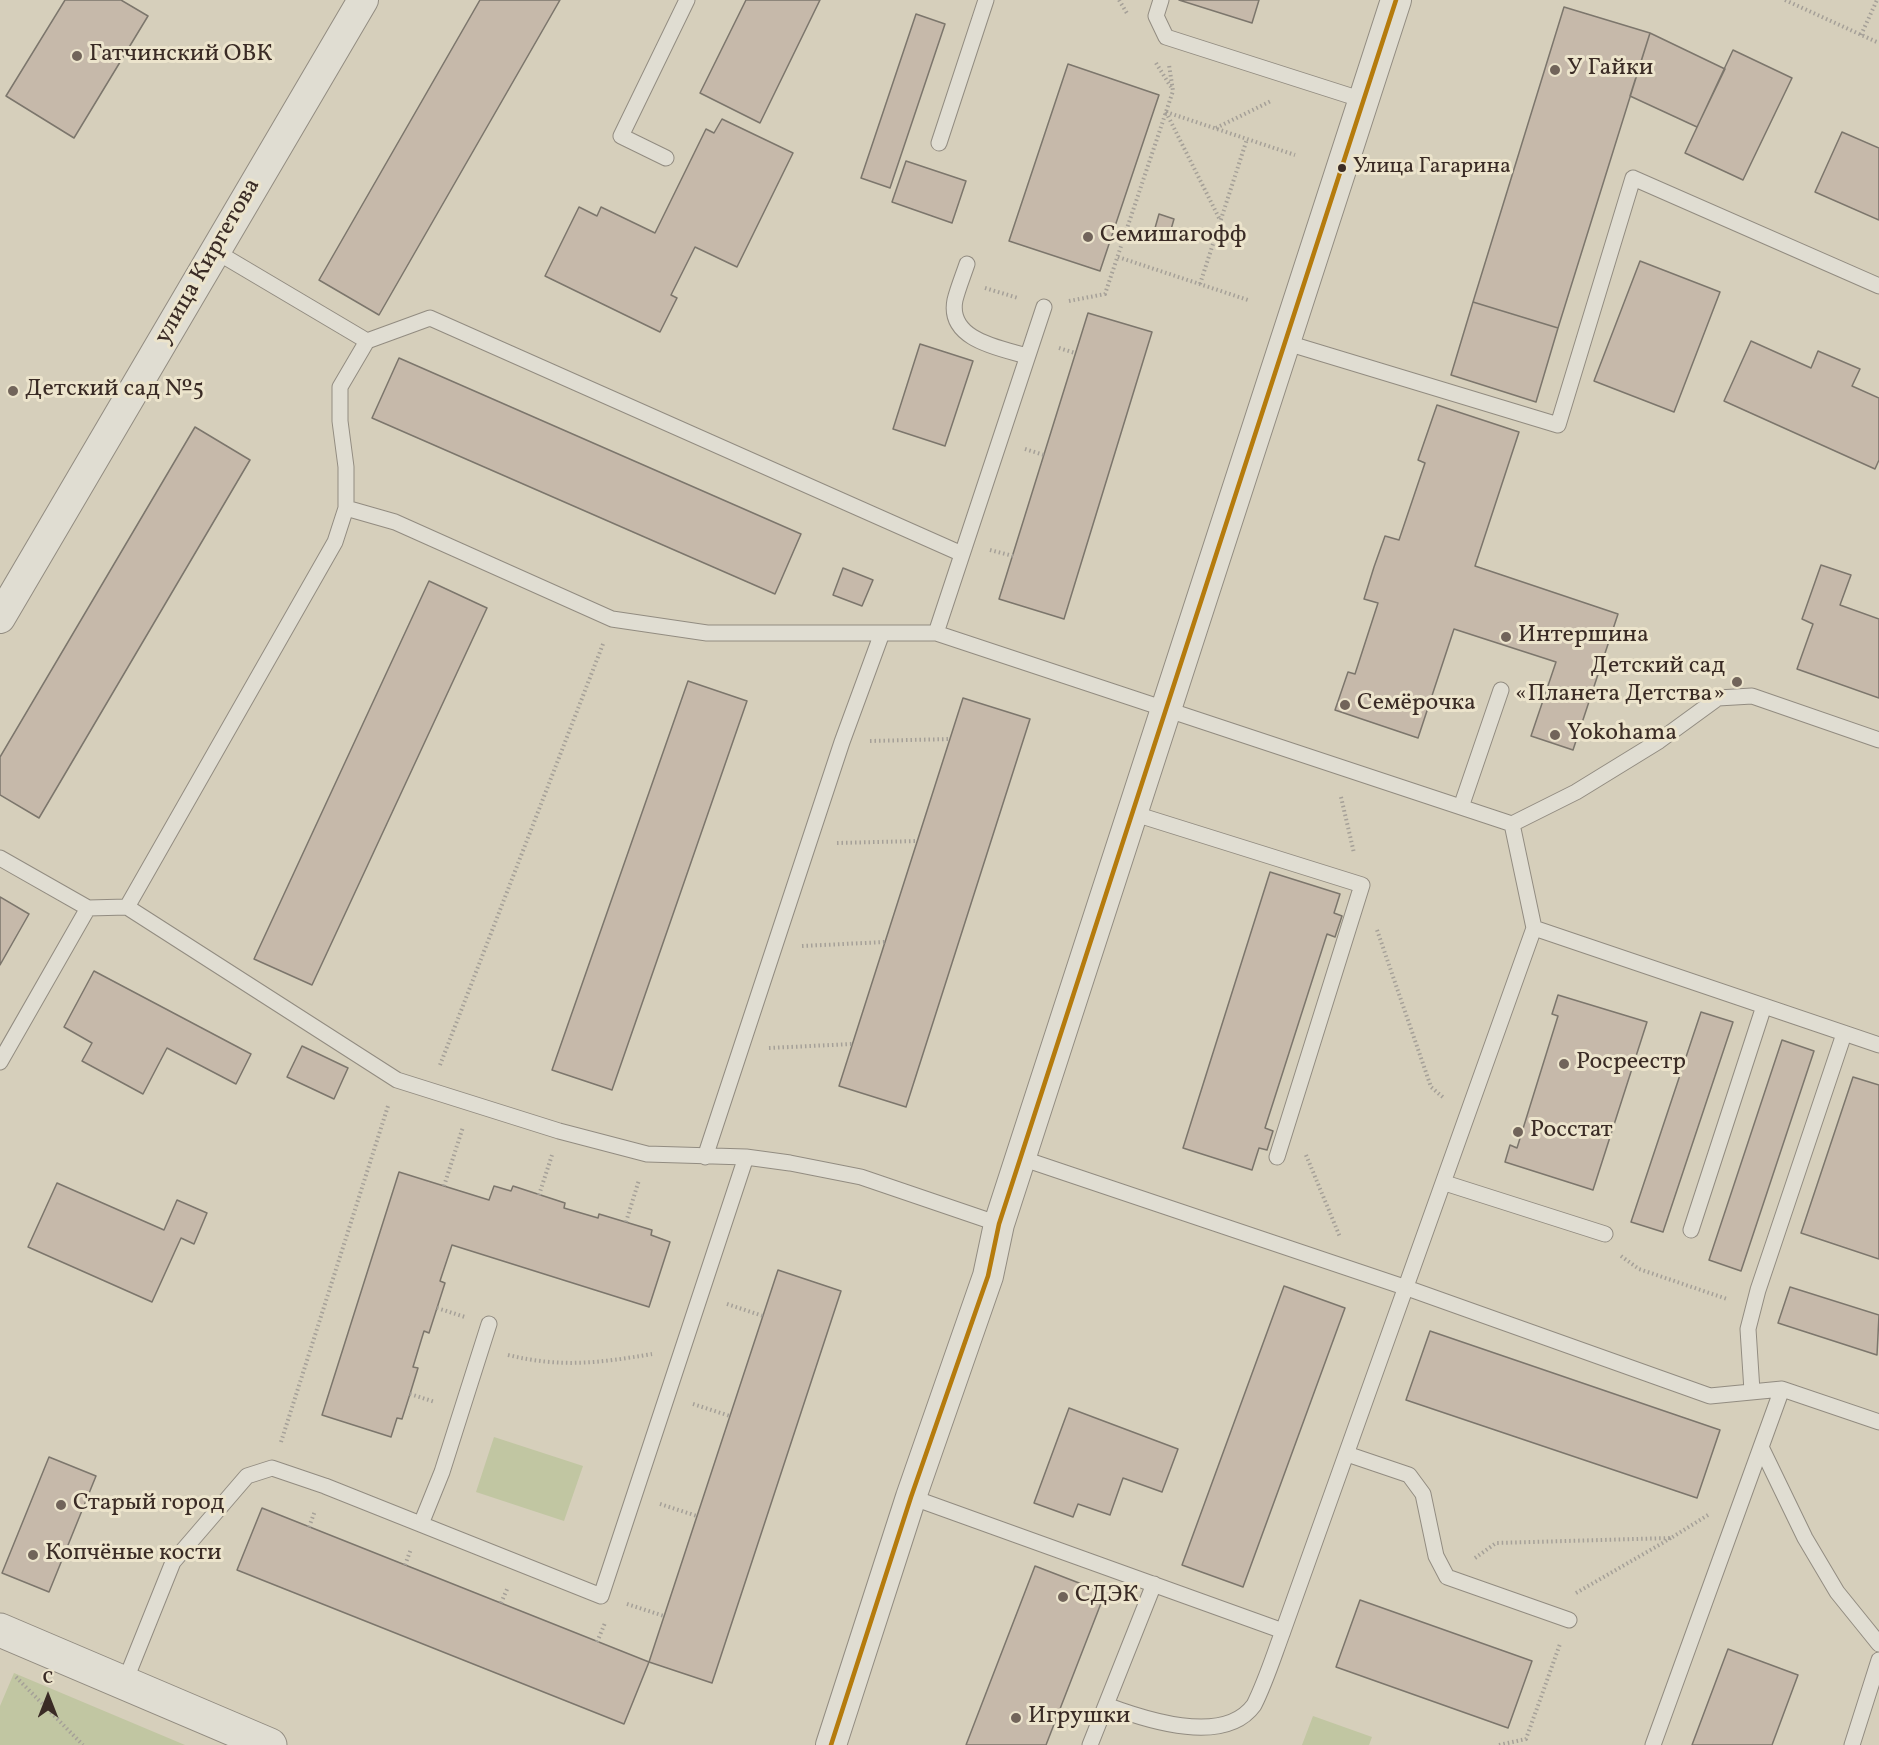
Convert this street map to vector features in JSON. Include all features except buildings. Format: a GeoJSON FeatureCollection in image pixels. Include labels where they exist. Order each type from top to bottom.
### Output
{"type":"FeatureCollection","features":[{"type":"Feature","properties":{"kind":"street","name":"улица Киргетова"},"geometry":{"type":"LineString","coordinates":[[0,618],[363,0]]}},
{"type":"Feature","properties":{"kind":"street"},"geometry":{"type":"LineString","coordinates":[[831,1745],[911,1497],[988,1276],[999,1224],[1396,0]]}},
{"type":"Feature","properties":{"kind":"street"},"geometry":{"type":"LineString","coordinates":[[1,1633],[270,1745]]}},
{"type":"Feature","properties":{"kind":"lane"},"geometry":{"type":"LineString","coordinates":[[666,158],[621,136],[687,0]]}},
{"type":"Feature","properties":{"kind":"lane"},"geometry":{"type":"LineString","coordinates":[[939,142],[986,0]]}},
{"type":"Feature","properties":{"kind":"lane"},"geometry":{"type":"LineString","coordinates":[[1161,0],[1156,16],[1166,37],[1363,100]]}},
{"type":"Feature","properties":{"kind":"lane"},"geometry":{"type":"LineString","coordinates":[[1284,342],[1558,425],[1633,178],[1879,286]]}},
{"type":"Feature","properties":{"kind":"lane"},"geometry":{"type":"LineString","coordinates":[[215,251],[367,341]]}},
{"type":"Feature","properties":{"kind":"lane"},"geometry":{"type":"LineString","coordinates":[[967,264],[955,302],[958,324],[973,339],[1027,356]]}},
{"type":"Feature","properties":{"kind":"lane"},"geometry":{"type":"LineString","coordinates":[[936,633],[1044,306]]}},
{"type":"Feature","properties":{"kind":"lane"},"geometry":{"type":"LineString","coordinates":[[127,907],[336,542],[346,508],[346,467],[340,421],[340,387],[367,341],[430,318],[962,554]]}},
{"type":"Feature","properties":{"kind":"lane"},"geometry":{"type":"LineString","coordinates":[[346,508],[395,522],[612,619],[707,633],[936,633],[1512,824],[1576,792],[1659,741],[1718,698],[1752,696],[1879,740]]}},
{"type":"Feature","properties":{"kind":"lane"},"geometry":{"type":"LineString","coordinates":[[705,1157],[842,742],[882,633]]}},
{"type":"Feature","properties":{"kind":"lane"},"geometry":{"type":"LineString","coordinates":[[1461,807],[1501,690]]}},
{"type":"Feature","properties":{"kind":"lane"},"geometry":{"type":"LineString","coordinates":[[1132,813],[1362,885],[1277,1157]]}},
{"type":"Feature","properties":{"kind":"lane"},"geometry":{"type":"LineString","coordinates":[[1106,1705],[1192,1737],[1221,1736],[1238,1727],[1254,1707],[1407,1288],[1534,928],[1512,824]]}},
{"type":"Feature","properties":{"kind":"lane"},"geometry":{"type":"LineString","coordinates":[[0,858],[88,908],[127,907],[397,1080],[559,1131],[647,1154],[746,1157],[861,1178],[999,1224]]}},
{"type":"Feature","properties":{"kind":"lane"},"geometry":{"type":"LineString","coordinates":[[0,1062],[88,908]]}},
{"type":"Feature","properties":{"kind":"lane"},"geometry":{"type":"LineString","coordinates":[[1534,928],[1879,1046]]}},
{"type":"Feature","properties":{"kind":"lane"},"geometry":{"type":"LineString","coordinates":[[1691,1230],[1764,1006]]}},
{"type":"Feature","properties":{"kind":"lane"},"geometry":{"type":"LineString","coordinates":[[1752,1391],[1748,1329],[1753,1309],[1844,1034]]}},
{"type":"Feature","properties":{"kind":"lane"},"geometry":{"type":"LineString","coordinates":[[124,1684],[173,1562],[247,1476],[272,1468],[421,1524],[601,1596],[746,1157]]}},
{"type":"Feature","properties":{"kind":"lane"},"geometry":{"type":"LineString","coordinates":[[1021,1158],[1407,1288],[1710,1396],[1782,1389],[1879,1422]]}},
{"type":"Feature","properties":{"kind":"lane"},"geometry":{"type":"LineString","coordinates":[[1444,1182],[1605,1234]]}},
{"type":"Feature","properties":{"kind":"lane"},"geometry":{"type":"LineString","coordinates":[[421,1524],[442,1472],[489,1324]]}},
{"type":"Feature","properties":{"kind":"lane"},"geometry":{"type":"LineString","coordinates":[[1653,1745],[1782,1389]]}},
{"type":"Feature","properties":{"kind":"lane"},"geometry":{"type":"LineString","coordinates":[[1761,1447],[1804,1538],[1837,1592],[1879,1644]]}},
{"type":"Feature","properties":{"kind":"lane"},"geometry":{"type":"LineString","coordinates":[[1347,1454],[1409,1474],[1423,1494],[1436,1556],[1448,1577],[1569,1620]]}},
{"type":"Feature","properties":{"kind":"lane"},"geometry":{"type":"LineString","coordinates":[[911,1497],[1283,1631]]}},
{"type":"Feature","properties":{"kind":"lane"},"geometry":{"type":"LineString","coordinates":[[1090,1745],[1154,1584]]}},
{"type":"Feature","properties":{"kind":"lane"},"geometry":{"type":"LineString","coordinates":[[1852,1745],[1879,1660]]}},
{"type":"Feature","properties":{"kind":"path"},"geometry":{"type":"LineString","coordinates":[[1785,0],[1879,43]]}},
{"type":"Feature","properties":{"kind":"path"},"geometry":{"type":"LineString","coordinates":[[1861,35],[1877,0]]}},
{"type":"Feature","properties":{"kind":"path"},"geometry":{"type":"LineString","coordinates":[[962,280],[1044,306],[1105,294],[1173,91],[1166,37]]}},
{"type":"Feature","properties":{"kind":"path"},"geometry":{"type":"LineString","coordinates":[[1215,128],[1308,83]]}},
{"type":"Feature","properties":{"kind":"path"},"geometry":{"type":"LineString","coordinates":[[1166,112],[1295,154]]}},
{"type":"Feature","properties":{"kind":"path"},"geometry":{"type":"LineString","coordinates":[[1166,112],[1221,221]]}},
{"type":"Feature","properties":{"kind":"path"},"geometry":{"type":"LineString","coordinates":[[1200,284],[1247,139]]}},
{"type":"Feature","properties":{"kind":"path"},"geometry":{"type":"LineString","coordinates":[[1118,257],[1248,300]]}},
{"type":"Feature","properties":{"kind":"path"},"geometry":{"type":"LineString","coordinates":[[430,1090],[612,619]]}},
{"type":"Feature","properties":{"kind":"path"},"geometry":{"type":"LineString","coordinates":[[842,742],[950,738]]}},
{"type":"Feature","properties":{"kind":"path"},"geometry":{"type":"LineString","coordinates":[[1333,764],[1362,885],[1431,1087],[1467,1119]]}},
{"type":"Feature","properties":{"kind":"path"},"geometry":{"type":"LineString","coordinates":[[808,844],[917,841]]}},
{"type":"Feature","properties":{"kind":"path"},"geometry":{"type":"LineString","coordinates":[[774,947],[885,942]]}},
{"type":"Feature","properties":{"kind":"path"},"geometry":{"type":"LineString","coordinates":[[741,1049],[852,1044]]}},
{"type":"Feature","properties":{"kind":"path"},"geometry":{"type":"LineString","coordinates":[[272,1468],[397,1080]]}},
{"type":"Feature","properties":{"kind":"path"},"geometry":{"type":"LineString","coordinates":[[444,1186],[471,1103]]}},
{"type":"Feature","properties":{"kind":"path"},"geometry":{"type":"LineString","coordinates":[[1290,1116],[1354,1270]]}},
{"type":"Feature","properties":{"kind":"path"},"geometry":{"type":"LineString","coordinates":[[539,1194],[559,1131]]}},
{"type":"Feature","properties":{"kind":"path"},"geometry":{"type":"LineString","coordinates":[[626,1222],[647,1154]]}},
{"type":"Feature","properties":{"kind":"path"},"geometry":{"type":"LineString","coordinates":[[1605,1234],[1609,1249],[1639,1269],[1698,1287],[1753,1309]]}},
{"type":"Feature","properties":{"kind":"path"},"geometry":{"type":"LineString","coordinates":[[700,1295],[763,1316]]}},
{"type":"Feature","properties":{"kind":"path"},"geometry":{"type":"LineString","coordinates":[[481,1348],[531,1360],[592,1364],[683,1349]]}},
{"type":"Feature","properties":{"kind":"path"},"geometry":{"type":"LineString","coordinates":[[667,1396],[730,1416]]}},
{"type":"Feature","properties":{"kind":"path"},"geometry":{"type":"LineString","coordinates":[[1545,1611],[1671,1538],[1745,1491]]}},
{"type":"Feature","properties":{"kind":"path"},"geometry":{"type":"LineString","coordinates":[[634,1496],[697,1516]]}},
{"type":"Feature","properties":{"kind":"path"},"geometry":{"type":"LineString","coordinates":[[1448,1577],[1496,1543],[1671,1538]]}},
{"type":"Feature","properties":{"kind":"path"},"geometry":{"type":"LineString","coordinates":[[601,1596],[664,1616]]}},
{"type":"Feature","properties":{"kind":"path"},"geometry":{"type":"LineString","coordinates":[[1498,1745],[1526,1739],[1569,1620]]}},
{"type":"Feature","properties":{"kind":"path"},"geometry":{"type":"LineString","coordinates":[[14,1675],[83,1745]]}},
{"type":"Feature","properties":{"kind":"green space"},"geometry":{"type":"Polygon","coordinates":[[[494,1437],[583,1466],[564,1521],[476,1492],[494,1437]]]}},
{"type":"Feature","properties":{"kind":"green space"},"geometry":{"type":"Polygon","coordinates":[[[14,1673],[185,1745],[0,1745],[0,1706],[14,1673]]]}},
{"type":"Feature","properties":{"kind":"green space"},"geometry":{"type":"Polygon","coordinates":[[[1313,1716],[1372,1737],[1369,1745],[1302,1745],[1313,1716]]]}},
{"type":"Feature","properties":{"kind":"transit line"},"geometry":{"type":"LineString","coordinates":[[831,1745],[911,1497],[988,1276],[999,1224],[1396,0]]}},
{"type":"Feature","properties":{"kind":"place","name":"Гатчинский ОВК"},"geometry":{"type":"Point","coordinates":[77,56]}},
{"type":"Feature","properties":{"kind":"place","name":"У Гайки"},"geometry":{"type":"Point","coordinates":[1555,70]}},
{"type":"Feature","properties":{"kind":"place","name":"Улица Гагарина"},"geometry":{"type":"Point","coordinates":[1342,168]}},
{"type":"Feature","properties":{"kind":"place","name":"Семишагофф"},"geometry":{"type":"Point","coordinates":[1088,237]}},
{"type":"Feature","properties":{"kind":"place","name":"Дeтский сад №5"},"geometry":{"type":"Point","coordinates":[13,391]}},
{"type":"Feature","properties":{"kind":"place","name":"Интершина"},"geometry":{"type":"Point","coordinates":[1506,637]}},
{"type":"Feature","properties":{"kind":"place","name":"Детский сад «Планета Детства»"},"geometry":{"type":"Point","coordinates":[1737,682]}},
{"type":"Feature","properties":{"kind":"place","name":"Семёрочка"},"geometry":{"type":"Point","coordinates":[1345,705]}},
{"type":"Feature","properties":{"kind":"place","name":"Yokohama"},"geometry":{"type":"Point","coordinates":[1555,735]}},
{"type":"Feature","properties":{"kind":"place","name":"Росреестр"},"geometry":{"type":"Point","coordinates":[1564,1064]}},
{"type":"Feature","properties":{"kind":"place","name":"Росстат"},"geometry":{"type":"Point","coordinates":[1518,1132]}},
{"type":"Feature","properties":{"kind":"place","name":"Старый город"},"geometry":{"type":"Point","coordinates":[61,1505]}},
{"type":"Feature","properties":{"kind":"place","name":"Копчёные кости"},"geometry":{"type":"Point","coordinates":[33,1555]}},
{"type":"Feature","properties":{"kind":"place","name":"СДЭК"},"geometry":{"type":"Point","coordinates":[1063,1597]}},
{"type":"Feature","properties":{"kind":"place","name":"Игрушки"},"geometry":{"type":"Point","coordinates":[1016,1718]}}]}
